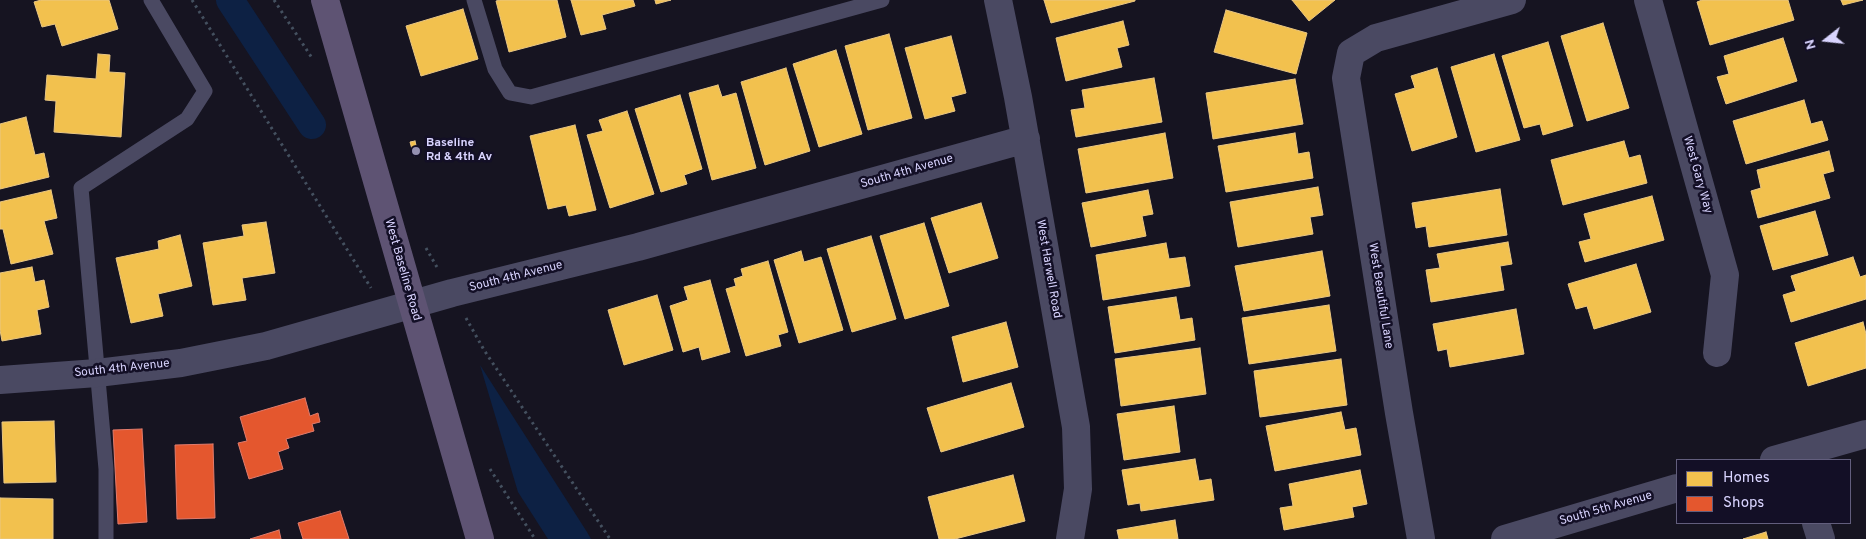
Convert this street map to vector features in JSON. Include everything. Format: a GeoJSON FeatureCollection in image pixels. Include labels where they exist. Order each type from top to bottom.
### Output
{"type":"FeatureCollection","features":[{"type":"Feature","properties":{"kind":"main road","name":"West Baseline Road"},"geometry":{"type":"LineString","coordinates":[[324,0],[480,539]]}},
{"type":"Feature","properties":{"kind":"street","name":"West Harwell Road"},"geometry":{"type":"LineString","coordinates":[[998,0],[1026,139],[1076,427],[1078,490],[1070,539]]}},
{"type":"Feature","properties":{"kind":"street","name":"West Beautiful Lane"},"geometry":{"type":"LineString","coordinates":[[1421,539],[1397,403],[1346,78],[1351,53],[1376,38],[1512,0]]}},
{"type":"Feature","properties":{"kind":"street","name":"West Gary Way"},"geometry":{"type":"LineString","coordinates":[[1648,0],[1725,275],[1717,353]]}},
{"type":"Feature","properties":{"kind":"street","name":"South 4th Avenue"},"geometry":{"type":"LineString","coordinates":[[0,380],[98,373],[181,363],[266,346],[412,304],[638,247],[1026,139]]}},
{"type":"Feature","properties":{"kind":"street"},"geometry":{"type":"LineString","coordinates":[[1789,458],[1866,434]]}},
{"type":"Feature","properties":{"kind":"street","name":"South 5th Avenue"},"geometry":{"type":"LineString","coordinates":[[1505,539],[1572,530],[1676,488]]}},
{"type":"Feature","properties":{"kind":"street"},"geometry":{"type":"LineString","coordinates":[[1816,524],[1821,539]]}},
{"type":"Feature","properties":{"kind":"lane"},"geometry":{"type":"LineString","coordinates":[[106,539],[106,469],[81,188],[187,119],[205,91],[151,0]]}},
{"type":"Feature","properties":{"kind":"lane"},"geometry":{"type":"LineString","coordinates":[[474,0],[495,69],[510,93],[531,97],[882,0]]}},
{"type":"Feature","properties":{"kind":"path"},"geometry":{"type":"LineString","coordinates":[[192,0],[361,272]]}},
{"type":"Feature","properties":{"kind":"path"},"geometry":{"type":"LineString","coordinates":[[274,0],[290,24]]}},
{"type":"Feature","properties":{"kind":"path"},"geometry":{"type":"LineString","coordinates":[[470,324],[484,350],[610,539]]}},
{"type":"Feature","properties":{"kind":"path"},"geometry":{"type":"LineString","coordinates":[[513,504],[535,539]]}},
{"type":"Feature","properties":{"kind":"water"},"geometry":{"type":"Polygon","coordinates":[[[480,365],[591,539],[548,539],[518,492],[480,365]]]}},
{"type":"Feature","properties":{"kind":"building: Homes"},"geometry":{"type":"Polygon","coordinates":[[[41,0],[109,0],[118,29],[62,46],[55,24],[42,27],[34,2],[41,0]]]}},
{"type":"Feature","properties":{"kind":"building: Homes"},"geometry":{"type":"Polygon","coordinates":[[[557,0],[566,37],[509,52],[496,1],[557,0]]]}},
{"type":"Feature","properties":{"kind":"building: Homes"},"geometry":{"type":"Polygon","coordinates":[[[571,0],[633,0],[635,6],[602,15],[606,29],[581,35],[571,0]]]}},
{"type":"Feature","properties":{"kind":"building: Homes"},"geometry":{"type":"Polygon","coordinates":[[[655,0],[671,0],[656,4],[655,0]]]}},
{"type":"Feature","properties":{"kind":"building: Homes"},"geometry":{"type":"Polygon","coordinates":[[[1044,0],[1135,0],[1135,1],[1051,23],[1044,0]]]}},
{"type":"Feature","properties":{"kind":"building: Homes"},"geometry":{"type":"Polygon","coordinates":[[[1292,0],[1335,0],[1309,21],[1292,0]]]}},
{"type":"Feature","properties":{"kind":"building: Homes"},"geometry":{"type":"Polygon","coordinates":[[[1702,0],[1788,0],[1794,20],[1710,45],[1697,2],[1702,0]]]}},
{"type":"Feature","properties":{"kind":"building: Homes"},"geometry":{"type":"Polygon","coordinates":[[[1841,0],[1863,0],[1843,5],[1841,0]]]}},
{"type":"Feature","properties":{"kind":"building: Homes"},"geometry":{"type":"Polygon","coordinates":[[[463,9],[478,59],[421,76],[406,26],[463,9]]]}},
{"type":"Feature","properties":{"kind":"building: Homes"},"geometry":{"type":"Polygon","coordinates":[[[1226,10],[1307,33],[1296,74],[1214,52],[1226,10]]]}},
{"type":"Feature","properties":{"kind":"building: Homes"},"geometry":{"type":"Polygon","coordinates":[[[1123,21],[1129,45],[1117,48],[1122,67],[1066,81],[1056,38],[1123,21]]]}},
{"type":"Feature","properties":{"kind":"building: Homes"},"geometry":{"type":"Polygon","coordinates":[[[1603,23],[1629,108],[1587,121],[1561,36],[1603,23]]]}},
{"type":"Feature","properties":{"kind":"building: Homes"},"geometry":{"type":"Polygon","coordinates":[[[889,34],[912,118],[868,130],[845,46],[889,34]]]}},
{"type":"Feature","properties":{"kind":"building: Homes"},"geometry":{"type":"Polygon","coordinates":[[[951,36],[966,93],[951,97],[955,111],[925,119],[905,48],[951,36]]]}},
{"type":"Feature","properties":{"kind":"building: Homes"},"geometry":{"type":"Polygon","coordinates":[[[1783,38],[1797,81],[1726,104],[1717,77],[1729,74],[1724,56],[1783,38]]]}},
{"type":"Feature","properties":{"kind":"building: Homes"},"geometry":{"type":"Polygon","coordinates":[[[1548,42],[1573,126],[1543,135],[1540,124],[1524,128],[1502,56],[1548,42]]]}},
{"type":"Feature","properties":{"kind":"building: Homes"},"geometry":{"type":"Polygon","coordinates":[[[836,50],[862,134],[819,147],[793,64],[836,50]]]}},
{"type":"Feature","properties":{"kind":"building: Homes"},"geometry":{"type":"Polygon","coordinates":[[[98,54],[110,55],[109,72],[125,73],[121,137],[54,132],[56,101],[45,100],[47,75],[96,79],[98,54]]]}},
{"type":"Feature","properties":{"kind":"building: Homes"},"geometry":{"type":"Polygon","coordinates":[[[1494,54],[1520,140],[1476,152],[1451,67],[1494,54]]]}},
{"type":"Feature","properties":{"kind":"building: Homes"},"geometry":{"type":"Polygon","coordinates":[[[786,68],[810,151],[765,165],[741,82],[786,68]]]}},
{"type":"Feature","properties":{"kind":"building: Homes"},"geometry":{"type":"Polygon","coordinates":[[[1437,68],[1457,137],[1412,151],[1395,94],[1415,88],[1411,76],[1437,68]]]}},
{"type":"Feature","properties":{"kind":"building: Homes"},"geometry":{"type":"Polygon","coordinates":[[[1154,78],[1162,122],[1076,137],[1071,110],[1085,108],[1082,90],[1154,78]]]}},
{"type":"Feature","properties":{"kind":"building: Homes"},"geometry":{"type":"Polygon","coordinates":[[[1295,79],[1303,124],[1213,139],[1206,93],[1295,79]]]}},
{"type":"Feature","properties":{"kind":"building: Homes"},"geometry":{"type":"Polygon","coordinates":[[[718,85],[722,97],[736,93],[756,168],[712,180],[689,93],[718,85]]]}},
{"type":"Feature","properties":{"kind":"building: Homes"},"geometry":{"type":"Polygon","coordinates":[[[680,95],[702,169],[684,175],[687,184],[661,192],[635,109],[680,95]]]}},
{"type":"Feature","properties":{"kind":"building: Homes"},"geometry":{"type":"Polygon","coordinates":[[[1804,100],[1811,124],[1822,121],[1828,140],[1746,164],[1733,121],[1804,100]]]}},
{"type":"Feature","properties":{"kind":"building: Homes"},"geometry":{"type":"Polygon","coordinates":[[[627,111],[654,194],[610,208],[587,135],[603,131],[599,120],[627,111]]]}},
{"type":"Feature","properties":{"kind":"building: Homes"},"geometry":{"type":"Polygon","coordinates":[[[26,117],[35,155],[44,153],[49,177],[0,189],[0,124],[26,117]]]}},
{"type":"Feature","properties":{"kind":"building: Homes"},"geometry":{"type":"Polygon","coordinates":[[[575,125],[596,210],[569,216],[566,205],[548,209],[530,136],[575,125]]]}},
{"type":"Feature","properties":{"kind":"building: Homes"},"geometry":{"type":"Polygon","coordinates":[[[1165,133],[1173,178],[1086,193],[1078,149],[1165,133]]]}},
{"type":"Feature","properties":{"kind":"building: Homes"},"geometry":{"type":"Polygon","coordinates":[[[1295,133],[1298,154],[1309,152],[1313,178],[1226,192],[1218,146],[1295,133]]]}},
{"type":"Feature","properties":{"kind":"building: Homes"},"geometry":{"type":"Polygon","coordinates":[[[415,141],[418,154],[414,156],[410,142],[415,141]]]}},
{"type":"Feature","properties":{"kind":"building: Homes"},"geometry":{"type":"Polygon","coordinates":[[[1624,141],[1629,158],[1640,155],[1647,183],[1563,205],[1551,160],[1624,141]]]}},
{"type":"Feature","properties":{"kind":"building: Homes"},"geometry":{"type":"Polygon","coordinates":[[[1829,151],[1834,171],[1823,174],[1830,198],[1758,218],[1751,191],[1761,188],[1757,170],[1829,151]]]}},
{"type":"Feature","properties":{"kind":"building: Homes"},"geometry":{"type":"Polygon","coordinates":[[[1318,187],[1323,215],[1310,217],[1313,234],[1238,247],[1230,202],[1318,187]]]}},
{"type":"Feature","properties":{"kind":"building: Homes"},"geometry":{"type":"Polygon","coordinates":[[[1500,189],[1507,235],[1429,247],[1426,226],[1416,228],[1412,203],[1500,189]]]}},
{"type":"Feature","properties":{"kind":"building: Homes"},"geometry":{"type":"Polygon","coordinates":[[[51,190],[57,218],[44,221],[53,254],[11,264],[3,229],[0,229],[0,202],[51,190]]]}},
{"type":"Feature","properties":{"kind":"building: Homes"},"geometry":{"type":"Polygon","coordinates":[[[1148,190],[1153,214],[1142,216],[1146,236],[1091,247],[1082,203],[1148,190]]]}},
{"type":"Feature","properties":{"kind":"building: Homes"},"geometry":{"type":"Polygon","coordinates":[[[1652,196],[1664,240],[1585,262],[1579,242],[1591,239],[1584,214],[1652,196]]]}},
{"type":"Feature","properties":{"kind":"building: Homes"},"geometry":{"type":"Polygon","coordinates":[[[981,203],[998,258],[949,273],[931,218],[981,203]]]}},
{"type":"Feature","properties":{"kind":"building: Homes"},"geometry":{"type":"Polygon","coordinates":[[[1815,211],[1828,255],[1773,270],[1760,226],[1815,211]]]}},
{"type":"Feature","properties":{"kind":"building: Homes"},"geometry":{"type":"Polygon","coordinates":[[[266,222],[275,273],[242,278],[246,300],[213,305],[203,243],[244,236],[242,225],[266,222]]]}},
{"type":"Feature","properties":{"kind":"building: Homes"},"geometry":{"type":"Polygon","coordinates":[[[924,223],[949,306],[905,319],[880,236],[924,223]]]}},
{"type":"Feature","properties":{"kind":"building: Homes"},"geometry":{"type":"Polygon","coordinates":[[[180,235],[192,286],[158,294],[163,316],[131,323],[116,258],[159,249],[158,241],[180,235]]]}},
{"type":"Feature","properties":{"kind":"building: Homes"},"geometry":{"type":"Polygon","coordinates":[[[871,236],[896,319],[852,332],[827,249],[871,236]]]}},
{"type":"Feature","properties":{"kind":"building: Homes"},"geometry":{"type":"Polygon","coordinates":[[[1508,242],[1512,264],[1500,266],[1504,290],[1431,302],[1426,270],[1440,268],[1437,254],[1508,242]]]}},
{"type":"Feature","properties":{"kind":"building: Homes"},"geometry":{"type":"Polygon","coordinates":[[[1166,243],[1169,259],[1185,257],[1190,286],[1103,300],[1096,255],[1166,243]]]}},
{"type":"Feature","properties":{"kind":"building: Homes"},"geometry":{"type":"Polygon","coordinates":[[[801,251],[804,262],[821,257],[843,330],[799,343],[774,260],[801,251]]]}},
{"type":"Feature","properties":{"kind":"building: Homes"},"geometry":{"type":"Polygon","coordinates":[[[1322,251],[1330,296],[1244,311],[1235,266],[1322,251]]]}},
{"type":"Feature","properties":{"kind":"building: Homes"},"geometry":{"type":"Polygon","coordinates":[[[1853,257],[1860,277],[1866,275],[1866,299],[1791,322],[1783,295],[1796,291],[1791,276],[1853,257]]]}},
{"type":"Feature","properties":{"kind":"building: Homes"},"geometry":{"type":"Polygon","coordinates":[[[768,261],[788,332],[778,335],[781,346],[746,356],[726,289],[736,286],[734,279],[743,276],[741,269],[768,261]]]}},
{"type":"Feature","properties":{"kind":"building: Homes"},"geometry":{"type":"Polygon","coordinates":[[[1636,264],[1651,312],[1594,329],[1587,306],[1576,309],[1568,284],[1636,264]]]}},
{"type":"Feature","properties":{"kind":"building: Homes"},"geometry":{"type":"Polygon","coordinates":[[[32,267],[35,282],[44,280],[49,307],[37,310],[41,334],[2,341],[0,330],[0,273],[32,267]]]}},
{"type":"Feature","properties":{"kind":"building: Homes"},"geometry":{"type":"Polygon","coordinates":[[[710,280],[730,352],[702,360],[699,347],[683,352],[670,306],[688,300],[684,287],[710,280]]]}},
{"type":"Feature","properties":{"kind":"building: Homes"},"geometry":{"type":"Polygon","coordinates":[[[657,295],[673,350],[624,365],[608,310],[657,295]]]}},
{"type":"Feature","properties":{"kind":"building: Homes"},"geometry":{"type":"Polygon","coordinates":[[[1176,297],[1180,320],[1192,318],[1195,340],[1115,353],[1108,307],[1176,297]]]}},
{"type":"Feature","properties":{"kind":"building: Homes"},"geometry":{"type":"Polygon","coordinates":[[[1329,305],[1336,351],[1249,364],[1242,318],[1329,305]]]}},
{"type":"Feature","properties":{"kind":"building: Homes"},"geometry":{"type":"Polygon","coordinates":[[[1516,309],[1524,354],[1450,367],[1447,349],[1438,351],[1433,324],[1516,309]]]}},
{"type":"Feature","properties":{"kind":"building: Homes"},"geometry":{"type":"Polygon","coordinates":[[[1006,322],[1018,367],[963,382],[952,337],[1006,322]]]}},
{"type":"Feature","properties":{"kind":"building: Homes"},"geometry":{"type":"Polygon","coordinates":[[[1863,322],[1866,334],[1866,368],[1808,386],[1795,343],[1863,322]]]}},
{"type":"Feature","properties":{"kind":"building: Homes"},"geometry":{"type":"Polygon","coordinates":[[[1200,348],[1206,394],[1121,406],[1115,359],[1200,348]]]}},
{"type":"Feature","properties":{"kind":"building: Homes"},"geometry":{"type":"Polygon","coordinates":[[[1341,359],[1347,405],[1260,417],[1254,371],[1341,359]]]}},
{"type":"Feature","properties":{"kind":"building: Homes"},"geometry":{"type":"Polygon","coordinates":[[[1011,383],[1024,427],[941,452],[927,408],[1011,383]]]}},
{"type":"Feature","properties":{"kind":"building: Homes"},"geometry":{"type":"Polygon","coordinates":[[[1174,406],[1180,452],[1124,460],[1117,414],[1174,406]]]}},
{"type":"Feature","properties":{"kind":"building: Homes"},"geometry":{"type":"Polygon","coordinates":[[[1341,412],[1345,430],[1356,428],[1361,455],[1275,471],[1266,426],[1341,412]]]}},
{"type":"Feature","properties":{"kind":"building: Homes"},"geometry":{"type":"Polygon","coordinates":[[[54,421],[56,482],[4,483],[2,422],[54,421]]]}},
{"type":"Feature","properties":{"kind":"building: Homes"},"geometry":{"type":"Polygon","coordinates":[[[1195,459],[1199,481],[1211,479],[1214,500],[1141,511],[1140,503],[1128,505],[1122,470],[1195,459]]]}},
{"type":"Feature","properties":{"kind":"building: Homes"},"geometry":{"type":"Polygon","coordinates":[[[1360,470],[1367,504],[1352,507],[1354,517],[1284,530],[1280,508],[1293,506],[1289,484],[1360,470]]]}},
{"type":"Feature","properties":{"kind":"building: Homes"},"geometry":{"type":"Polygon","coordinates":[[[1013,475],[1025,521],[955,539],[939,539],[928,497],[1013,475]]]}},
{"type":"Feature","properties":{"kind":"building: Homes"},"geometry":{"type":"Polygon","coordinates":[[[0,498],[53,499],[53,539],[0,539],[0,498]]]}},
{"type":"Feature","properties":{"kind":"building: Homes"},"geometry":{"type":"Polygon","coordinates":[[[1175,520],[1178,539],[1119,539],[1117,530],[1175,520]]]}},
{"type":"Feature","properties":{"kind":"building: Homes"},"geometry":{"type":"Polygon","coordinates":[[[1766,532],[1768,539],[1743,539],[1766,532]]]}},
{"type":"Feature","properties":{"kind":"building: Shops"},"geometry":{"type":"Polygon","coordinates":[[[305,398],[310,416],[318,413],[320,422],[312,424],[314,431],[286,439],[289,448],[278,452],[283,469],[249,479],[238,443],[247,441],[240,417],[305,398]]]}},
{"type":"Feature","properties":{"kind":"building: Shops"},"geometry":{"type":"Polygon","coordinates":[[[142,429],[147,522],[118,524],[113,430],[142,429]]]}},
{"type":"Feature","properties":{"kind":"building: Shops"},"geometry":{"type":"Polygon","coordinates":[[[213,444],[215,518],[177,519],[175,445],[213,444]]]}},
{"type":"Feature","properties":{"kind":"building: Shops"},"geometry":{"type":"Polygon","coordinates":[[[340,511],[349,539],[303,539],[298,523],[340,511]]]}},
{"type":"Feature","properties":{"kind":"building: Shops"},"geometry":{"type":"Polygon","coordinates":[[[279,530],[281,539],[250,539],[279,530]]]}},
{"type":"Feature","properties":{"kind":"waterway"},"geometry":{"type":"LineString","coordinates":[[230,0],[312,125]]}},
{"type":"Feature","properties":{"kind":"place","name":"Baseline Rd & 4th Av"},"geometry":{"type":"Point","coordinates":[416,151]}}]}
